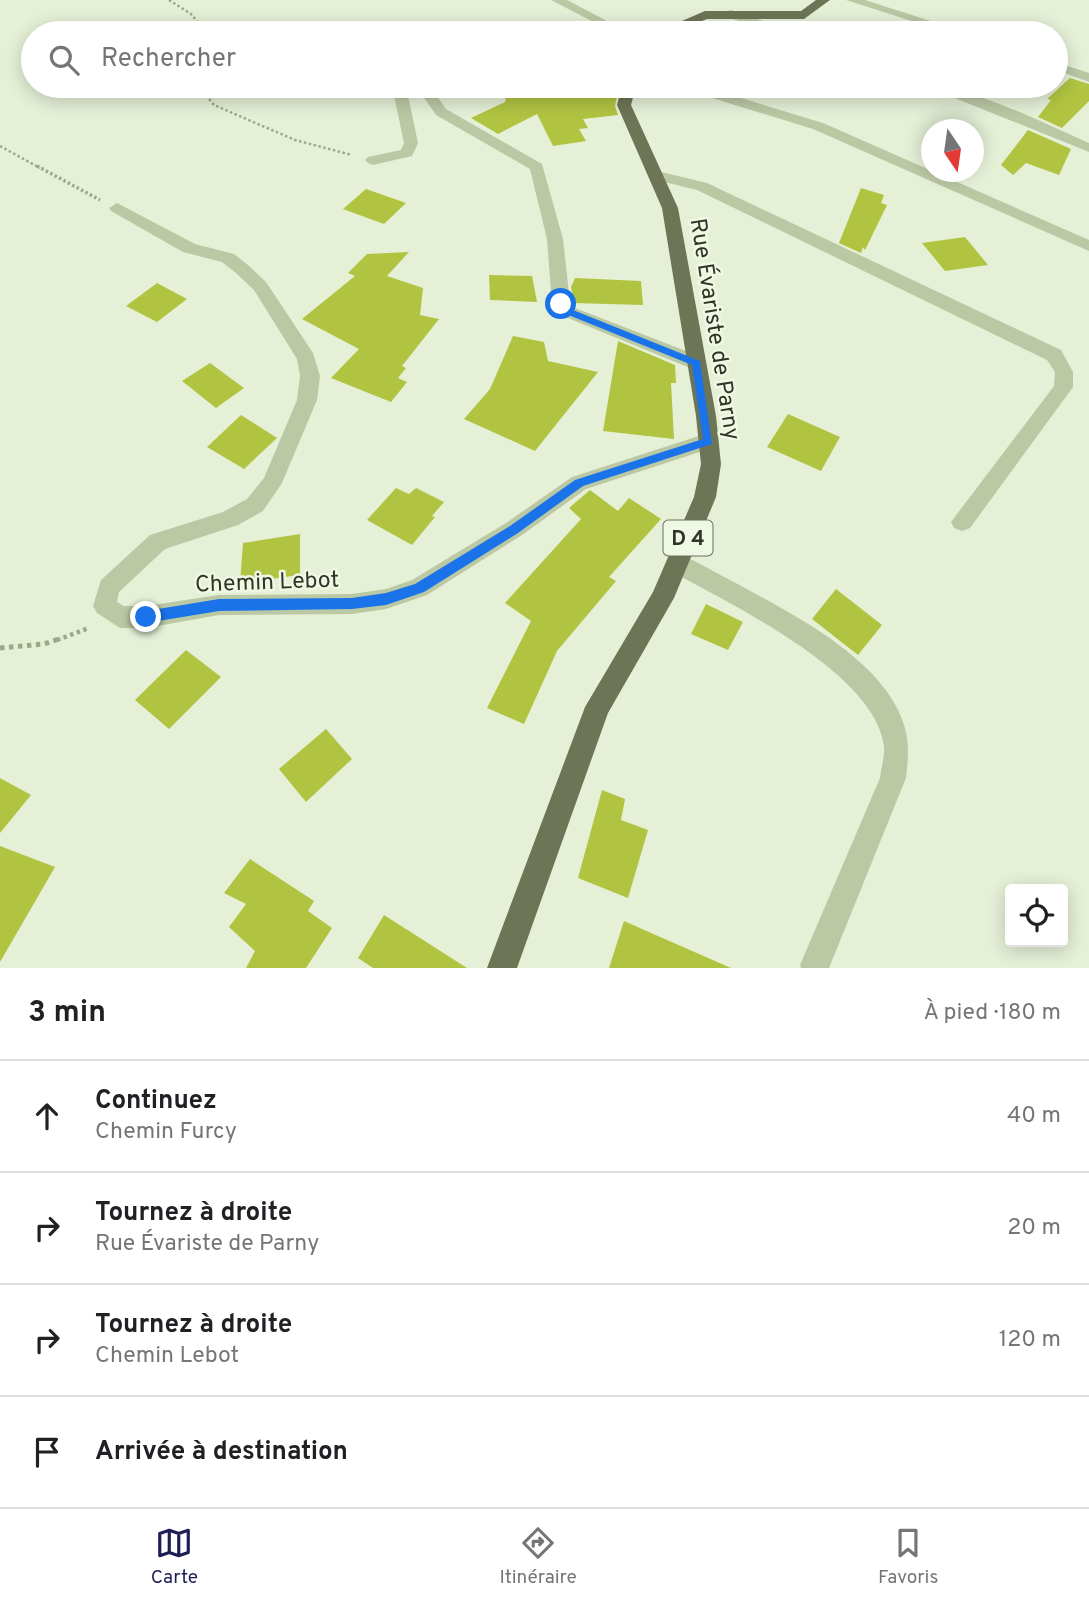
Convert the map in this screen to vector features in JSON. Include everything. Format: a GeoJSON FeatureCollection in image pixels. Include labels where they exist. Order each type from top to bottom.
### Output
{"type":"FeatureCollection","features":[{"type":"Feature","properties":{"kind":"main road"},"geometry":{"type":"LineString","coordinates":[[690,21],[705,15],[804,15],[824,0]]}},
{"type":"Feature","properties":{"kind":"main road","name":"Rue Évariste de Parny"},"geometry":{"type":"LineString","coordinates":[[502,968],[598,707],[662,598],[705,497],[711,464],[697,363],[670,208],[624,105],[626,98]]}},
{"type":"Feature","properties":{"kind":"street"},"geometry":{"type":"LineString","coordinates":[[557,0],[600,21]]}},
{"type":"Feature","properties":{"kind":"street"},"geometry":{"type":"LineString","coordinates":[[852,0],[922,21]]}},
{"type":"Feature","properties":{"kind":"street"},"geometry":{"type":"LineString","coordinates":[[731,14],[751,21]]}},
{"type":"Feature","properties":{"kind":"street"},"geometry":{"type":"LineString","coordinates":[[1068,70],[1089,78]]}},
{"type":"Feature","properties":{"kind":"street"},"geometry":{"type":"LineString","coordinates":[[373,160],[408,153],[411,143],[402,98]]}},
{"type":"Feature","properties":{"kind":"street"},"geometry":{"type":"LineString","coordinates":[[431,98],[441,112],[537,167],[555,239],[561,304],[569,312],[697,363]]}},
{"type":"Feature","properties":{"kind":"street"},"geometry":{"type":"LineString","coordinates":[[727,98],[818,126],[1089,246]]}},
{"type":"Feature","properties":{"kind":"street"},"geometry":{"type":"LineString","coordinates":[[966,98],[1019,117],[1089,148]]}},
{"type":"Feature","properties":{"kind":"street"},"geometry":{"type":"LineString","coordinates":[[657,176],[702,187],[1054,355],[1064,372],[1063,387],[962,522]]}},
{"type":"Feature","properties":{"kind":"street"},"geometry":{"type":"LineString","coordinates":[[117,208],[190,248],[228,258],[242,269],[260,286],[306,358],[310,376],[307,400],[272,483],[255,505],[230,519],[158,542],[109,587],[105,606],[120,617]]}},
{"type":"Feature","properties":{"kind":"street","name":"Chemin Lebot"},"geometry":{"type":"LineString","coordinates":[[120,617],[146,617],[219,605],[352,604],[386,599],[419,588],[514,529],[579,483],[708,441]]}},
{"type":"Feature","properties":{"kind":"street"},"geometry":{"type":"LineString","coordinates":[[677,563],[830,651],[869,689],[888,718],[897,746],[893,778],[815,965]]}},
{"type":"Feature","properties":{"kind":"path"},"geometry":{"type":"LineString","coordinates":[[169,0],[197,21]]}},
{"type":"Feature","properties":{"kind":"path"},"geometry":{"type":"LineString","coordinates":[[208,98],[214,105],[295,140],[373,160]]}},
{"type":"Feature","properties":{"kind":"path"},"geometry":{"type":"LineString","coordinates":[[0,146],[117,208]]}},
{"type":"Feature","properties":{"kind":"path"},"geometry":{"type":"LineString","coordinates":[[0,648],[44,644],[120,617]]}},
{"type":"Feature","properties":{"kind":"building"},"geometry":{"type":"Polygon","coordinates":[[[1070,78],[1089,84],[1089,101],[1062,128],[1038,117],[1051,100],[1048,98],[1068,98],[1070,78]]]}},
{"type":"Feature","properties":{"kind":"building"},"geometry":{"type":"Polygon","coordinates":[[[506,98],[617,98],[615,106],[618,115],[583,119],[588,128],[579,129],[586,141],[553,146],[537,114],[498,134],[471,118],[505,102],[506,98]]]}},
{"type":"Feature","properties":{"kind":"building"},"geometry":{"type":"Polygon","coordinates":[[[1028,130],[1071,149],[1059,175],[1026,163],[1013,175],[1001,165],[1028,130]]]}},
{"type":"Feature","properties":{"kind":"building"},"geometry":{"type":"Polygon","coordinates":[[[861,188],[884,195],[881,203],[887,205],[861,253],[839,243],[861,188]]]}},
{"type":"Feature","properties":{"kind":"building"},"geometry":{"type":"Polygon","coordinates":[[[366,189],[406,203],[384,224],[343,209],[366,189]]]}},
{"type":"Feature","properties":{"kind":"building"},"geometry":{"type":"Polygon","coordinates":[[[965,237],[988,265],[945,271],[922,243],[965,237]]]}},
{"type":"Feature","properties":{"kind":"building"},"geometry":{"type":"Polygon","coordinates":[[[409,252],[387,276],[423,288],[420,315],[439,319],[402,366],[406,368],[398,378],[407,382],[391,402],[331,378],[359,349],[302,319],[355,276],[348,273],[367,254],[409,252]]]}},
{"type":"Feature","properties":{"kind":"building"},"geometry":{"type":"Polygon","coordinates":[[[489,275],[532,276],[537,302],[490,300],[489,275]]]}},
{"type":"Feature","properties":{"kind":"building"},"geometry":{"type":"Polygon","coordinates":[[[575,278],[641,281],[643,305],[574,303],[571,287],[575,278]]]}},
{"type":"Feature","properties":{"kind":"building"},"geometry":{"type":"Polygon","coordinates":[[[157,283],[187,299],[157,322],[126,306],[157,283]]]}},
{"type":"Feature","properties":{"kind":"building"},"geometry":{"type":"Polygon","coordinates":[[[513,336],[544,342],[548,361],[598,372],[535,451],[464,419],[490,389],[513,336]]]}},
{"type":"Feature","properties":{"kind":"building"},"geometry":{"type":"Polygon","coordinates":[[[618,341],[675,365],[676,383],[671,383],[674,439],[603,431],[618,341]]]}},
{"type":"Feature","properties":{"kind":"building"},"geometry":{"type":"Polygon","coordinates":[[[210,363],[244,388],[216,408],[182,381],[210,363]]]}},
{"type":"Feature","properties":{"kind":"building"},"geometry":{"type":"Polygon","coordinates":[[[788,414],[840,437],[821,471],[767,447],[788,414]]]}},
{"type":"Feature","properties":{"kind":"building"},"geometry":{"type":"Polygon","coordinates":[[[241,415],[277,438],[244,469],[207,447],[241,415]]]}},
{"type":"Feature","properties":{"kind":"building"},"geometry":{"type":"Polygon","coordinates":[[[396,488],[409,494],[416,488],[444,502],[412,545],[367,520],[396,488]]]}},
{"type":"Feature","properties":{"kind":"building"},"geometry":{"type":"Polygon","coordinates":[[[590,490],[618,511],[629,498],[661,519],[609,577],[616,581],[557,651],[524,724],[487,708],[531,621],[505,603],[581,519],[569,508],[590,490]]]}},
{"type":"Feature","properties":{"kind":"building"},"geometry":{"type":"Polygon","coordinates":[[[300,534],[300,575],[240,583],[243,543],[300,534]]]}},
{"type":"Feature","properties":{"kind":"building"},"geometry":{"type":"Polygon","coordinates":[[[836,589],[882,625],[858,655],[812,619],[836,589]]]}},
{"type":"Feature","properties":{"kind":"building"},"geometry":{"type":"Polygon","coordinates":[[[706,604],[743,622],[728,650],[691,634],[706,604]]]}},
{"type":"Feature","properties":{"kind":"building"},"geometry":{"type":"Polygon","coordinates":[[[186,650],[221,677],[169,729],[135,700],[186,650]]]}},
{"type":"Feature","properties":{"kind":"building"},"geometry":{"type":"Polygon","coordinates":[[[326,729],[352,759],[306,802],[279,769],[326,729]]]}},
{"type":"Feature","properties":{"kind":"building"},"geometry":{"type":"Polygon","coordinates":[[[0,778],[31,795],[0,833],[0,778]]]}},
{"type":"Feature","properties":{"kind":"building"},"geometry":{"type":"Polygon","coordinates":[[[602,790],[625,799],[621,820],[648,830],[628,898],[578,878],[602,790]]]}},
{"type":"Feature","properties":{"kind":"building"},"geometry":{"type":"Polygon","coordinates":[[[0,846],[55,867],[0,962],[0,846]]]}},
{"type":"Feature","properties":{"kind":"building"},"geometry":{"type":"Polygon","coordinates":[[[250,859],[314,901],[308,911],[332,928],[306,968],[246,968],[255,951],[229,927],[246,904],[224,893],[250,859]]]}},
{"type":"Feature","properties":{"kind":"building"},"geometry":{"type":"Polygon","coordinates":[[[384,915],[467,968],[373,968],[358,958],[384,915]]]}},
{"type":"Feature","properties":{"kind":"building"},"geometry":{"type":"Polygon","coordinates":[[[624,921],[658,936],[731,968],[609,968],[624,921]]]}},
{"type":"Feature","properties":{"kind":"route"},"geometry":{"type":"LineString","coordinates":[[146,617],[219,605],[352,604],[386,599],[419,588],[514,529],[579,483],[708,441],[697,363],[569,312],[561,304]]}}]}
